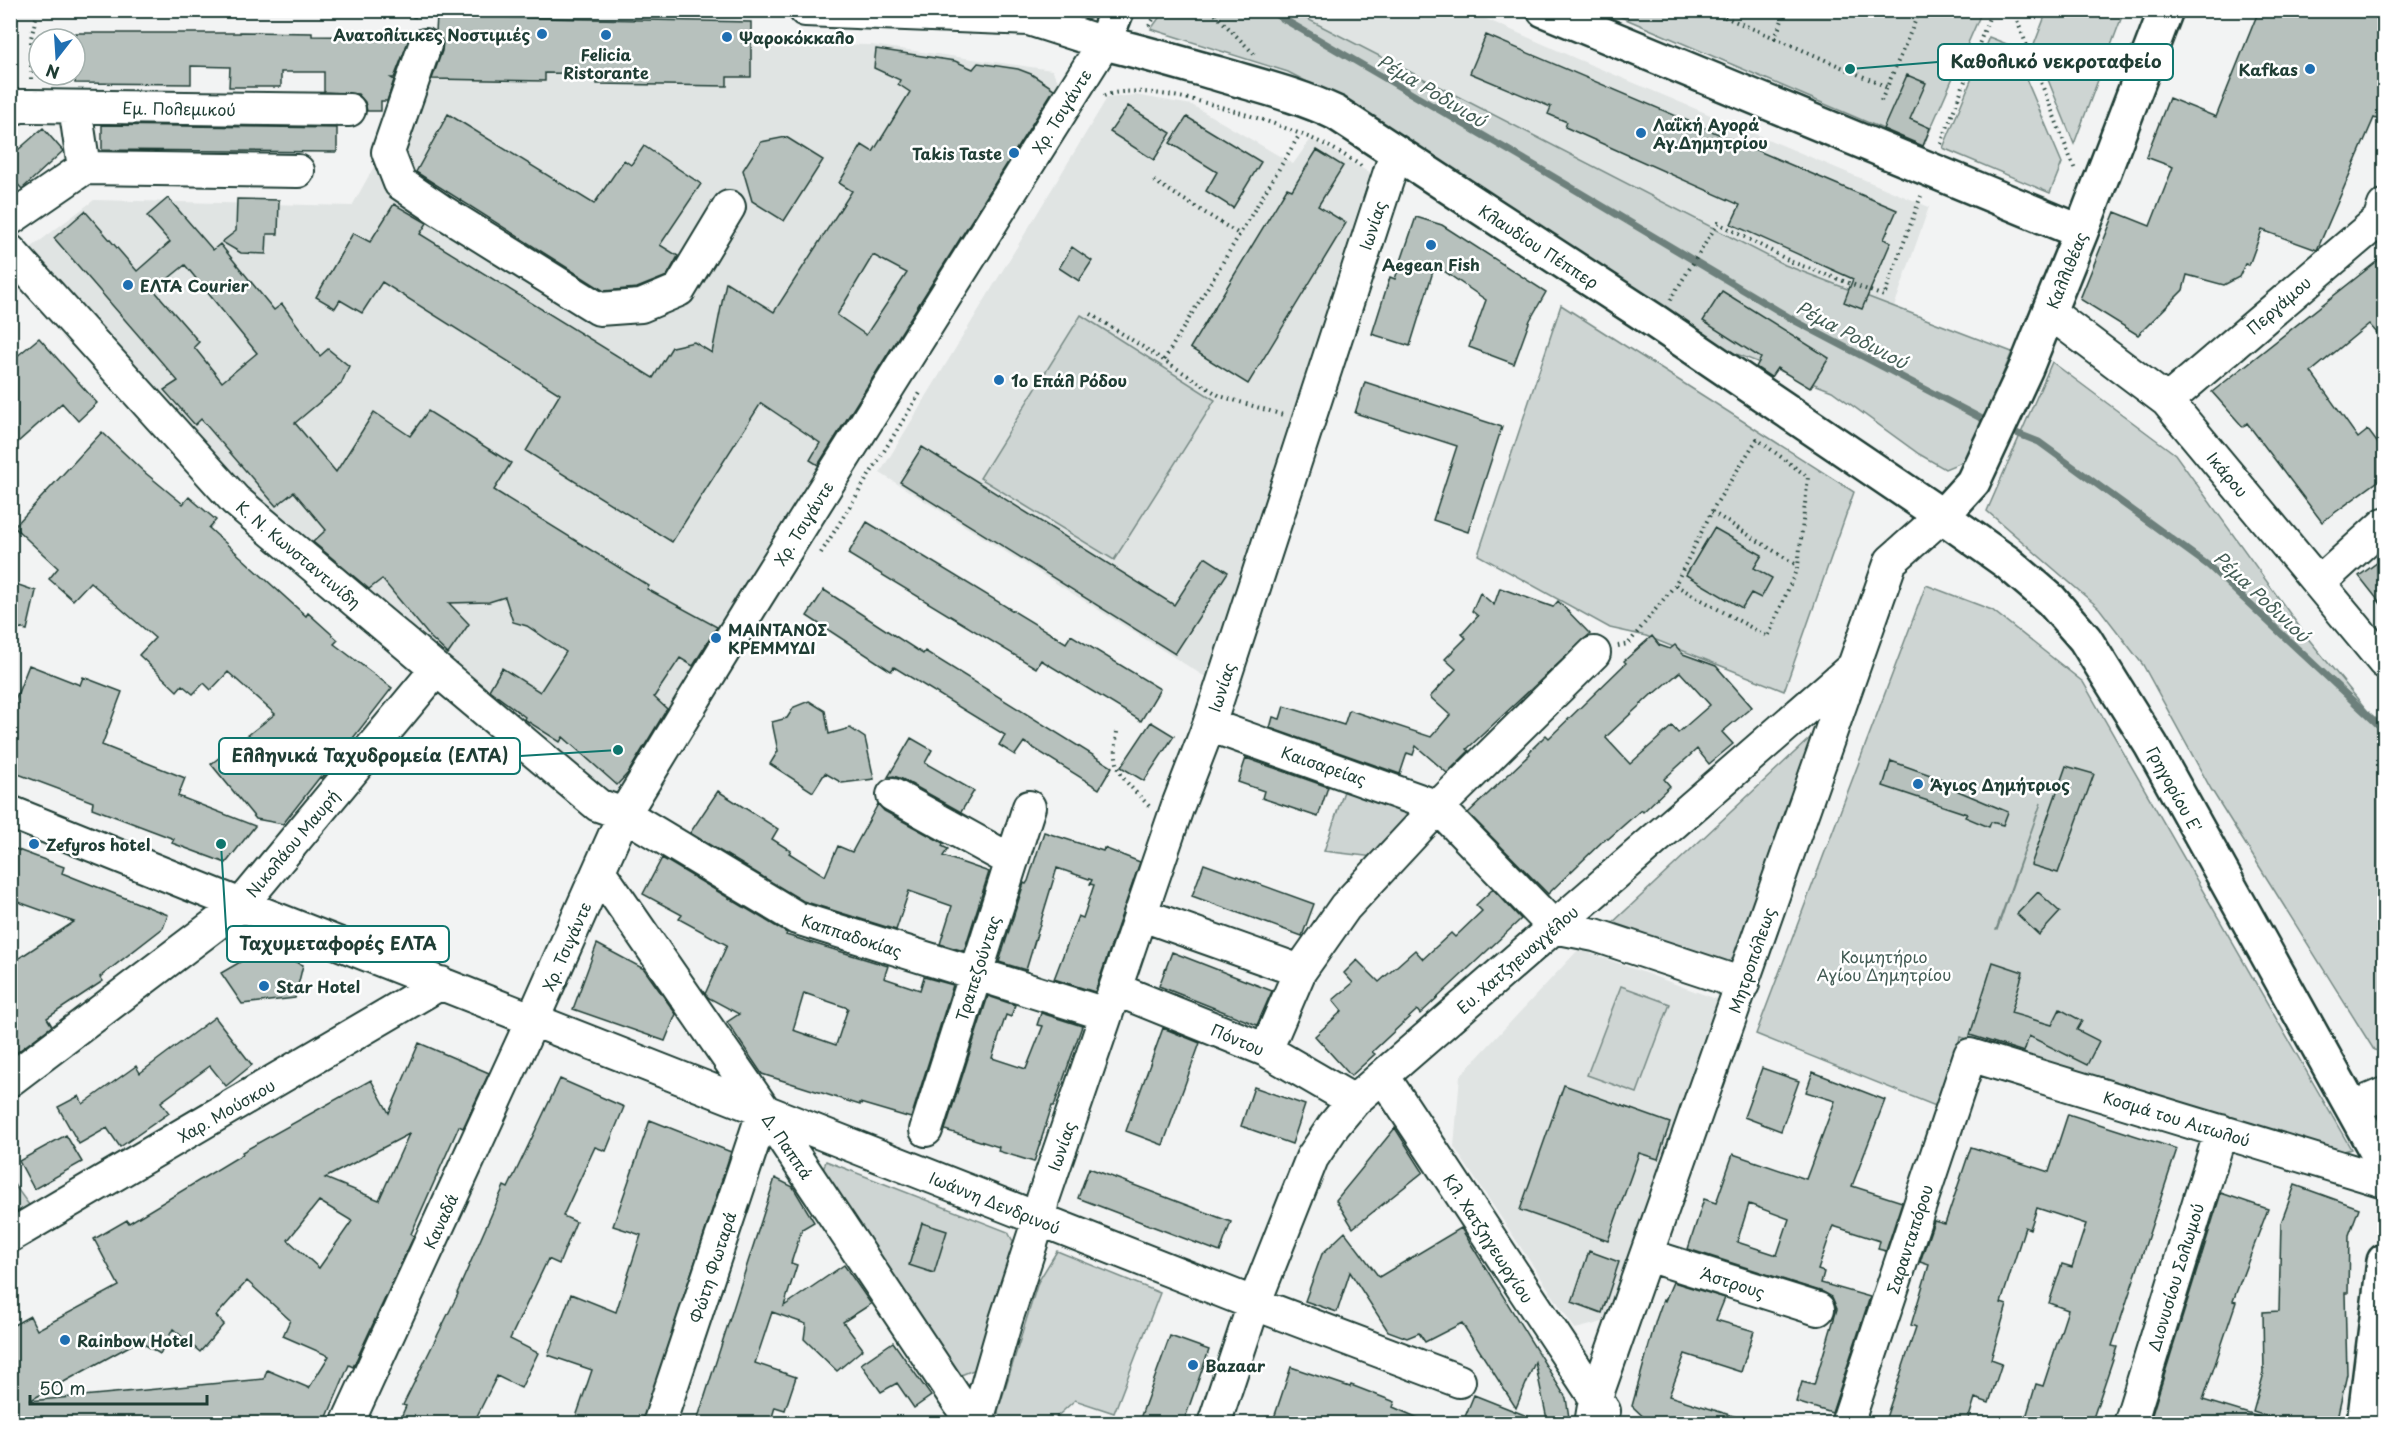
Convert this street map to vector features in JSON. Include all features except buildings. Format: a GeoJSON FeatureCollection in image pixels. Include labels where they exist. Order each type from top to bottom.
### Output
{"type":"FeatureCollection","features":[{"type":"Feature","properties":{"kind":"main road"},"geometry":{"type":"LineString","coordinates":[[1104,43],[1118,10]]}},
{"type":"Feature","properties":{"kind":"main road"},"geometry":{"type":"LineString","coordinates":[[1544,10],[2068,227]]}},
{"type":"Feature","properties":{"kind":"main road","name":"Καλλιθέας"},"geometry":{"type":"LineString","coordinates":[[1942,516],[1974,482],[2026,368],[2049,312],[2068,227],[2166,10]]}},
{"type":"Feature","properties":{"kind":"main road","name":"Κλαυδίου Πέππερ"},"geometry":{"type":"LineString","coordinates":[[1104,43],[1152,54],[1307,99],[1336,113],[1656,322],[1942,516]]}},
{"type":"Feature","properties":{"kind":"main road","name":"Γρηγορίου Ε'"},"geometry":{"type":"LineString","coordinates":[[1942,516],[2008,563],[2034,585],[2051,600],[2085,639],[2151,745],[2385,1166]]}},
{"type":"Feature","properties":{"kind":"main road"},"geometry":{"type":"LineString","coordinates":[[2364,1424],[2385,1261]]}},
{"type":"Feature","properties":{"kind":"street"},"geometry":{"type":"LineString","coordinates":[[805,10],[1025,15],[1104,43]]}},
{"type":"Feature","properties":{"kind":"street"},"geometry":{"type":"LineString","coordinates":[[1075,10],[1104,43]]}},
{"type":"Feature","properties":{"kind":"street"},"geometry":{"type":"LineString","coordinates":[[420,32],[388,152],[400,183],[598,309],[641,306],[679,290],[729,207]]}},
{"type":"Feature","properties":{"kind":"street","name":"Χρ. Τσιγάντε"},"geometry":{"type":"LineString","coordinates":[[533,1019],[624,814],[754,601],[1104,43]]}},
{"type":"Feature","properties":{"kind":"street"},"geometry":{"type":"LineString","coordinates":[[75,106],[84,168]]}},
{"type":"Feature","properties":{"kind":"street","name":"Εμ. Πολεμικού"},"geometry":{"type":"LineString","coordinates":[[21,108],[75,106],[349,110]]}},
{"type":"Feature","properties":{"kind":"street","name":"Ιωνίας"},"geometry":{"type":"LineString","coordinates":[[974,1424],[1107,1001],[1209,725],[1396,153]]}},
{"type":"Feature","properties":{"kind":"street"},"geometry":{"type":"LineString","coordinates":[[10,219],[84,168],[298,171]]}},
{"type":"Feature","properties":{"kind":"street","name":"Περγάμου"},"geometry":{"type":"LineString","coordinates":[[2167,401],[2383,216]]}},
{"type":"Feature","properties":{"kind":"street","name":"Κ. Ν. Κωνσταντινίδη"},"geometry":{"type":"LineString","coordinates":[[10,251],[235,500],[598,805],[624,814]]}},
{"type":"Feature","properties":{"kind":"street","name":"Ικάρου"},"geometry":{"type":"LineString","coordinates":[[2049,312],[2167,401],[2385,662]]}},
{"type":"Feature","properties":{"kind":"street","name":"Μητροπόλεως"},"geometry":{"type":"LineString","coordinates":[[1600,1416],[1647,1255],[1891,561],[1942,516]]}},
{"type":"Feature","properties":{"kind":"street"},"geometry":{"type":"LineString","coordinates":[[2319,583],[2385,524]]}},
{"type":"Feature","properties":{"kind":"street"},"geometry":{"type":"LineString","coordinates":[[1266,1050],[1300,971],[1345,907],[1438,807],[1594,652]]}},
{"type":"Feature","properties":{"kind":"street","name":"Ευ. Χατζηευαγγέλου"},"geometry":{"type":"LineString","coordinates":[[1214,1424],[1254,1304],[1312,1158],[1334,1125],[1354,1101],[1852,668]]}},
{"type":"Feature","properties":{"kind":"street","name":"Νικολάου Μαυρή"},"geometry":{"type":"LineString","coordinates":[[10,1080],[241,905],[436,670]]}},
{"type":"Feature","properties":{"kind":"street","name":"Καισαρείας"},"geometry":{"type":"LineString","coordinates":[[1209,725],[1438,807],[1554,927]]}},
{"type":"Feature","properties":{"kind":"street"},"geometry":{"type":"LineString","coordinates":[[893,795],[1012,861]]}},
{"type":"Feature","properties":{"kind":"street","name":"Τραπεζούντας"},"geometry":{"type":"LineString","coordinates":[[926,1130],[1029,807]]}},
{"type":"Feature","properties":{"kind":"street","name":"Ιωάννη Δενδρινού"},"geometry":{"type":"LineString","coordinates":[[10,812],[1254,1304],[1459,1381]]}},
{"type":"Feature","properties":{"kind":"street","name":"Καππαδοκίας"},"geometry":{"type":"LineString","coordinates":[[624,814],[797,918],[976,973],[1107,1001]]}},
{"type":"Feature","properties":{"kind":"street","name":"Δ. Παππά"},"geometry":{"type":"LineString","coordinates":[[599,871],[764,1110],[974,1424]]}},
{"type":"Feature","properties":{"kind":"street"},"geometry":{"type":"LineString","coordinates":[[1140,914],[1300,971]]}},
{"type":"Feature","properties":{"kind":"street"},"geometry":{"type":"LineString","coordinates":[[1554,927],[1595,935],[1743,984]]}},
{"type":"Feature","properties":{"kind":"street","name":"Χαρ. Μούσκου"},"geometry":{"type":"LineString","coordinates":[[10,1236],[441,983]]}},
{"type":"Feature","properties":{"kind":"street","name":"Πόντου"},"geometry":{"type":"LineString","coordinates":[[1107,1001],[1266,1050],[1354,1101]]}},
{"type":"Feature","properties":{"kind":"street","name":"Καναδά"},"geometry":{"type":"LineString","coordinates":[[347,1424],[533,1019]]}},
{"type":"Feature","properties":{"kind":"street","name":"Κοσμά του Αιτωλού"},"geometry":{"type":"LineString","coordinates":[[1970,1055],[2385,1181]]}},
{"type":"Feature","properties":{"kind":"street","name":"Σαρανταπόρου"},"geometry":{"type":"LineString","coordinates":[[1847,1424],[1970,1055]]}},
{"type":"Feature","properties":{"kind":"street","name":"Κλ. Χατζηγεωργίου"},"geometry":{"type":"LineString","coordinates":[[1383,1076],[1600,1416]]}},
{"type":"Feature","properties":{"kind":"street"},"geometry":{"type":"LineString","coordinates":[[2353,1107],[2385,1094]]}},
{"type":"Feature","properties":{"kind":"street","name":"Φώτη Φωταρά"},"geometry":{"type":"LineString","coordinates":[[659,1424],[764,1110]]}},
{"type":"Feature","properties":{"kind":"street","name":"Διονυσίου Σολωμού"},"geometry":{"type":"LineString","coordinates":[[2130,1424],[2221,1131]]}},
{"type":"Feature","properties":{"kind":"street","name":"Άστρους"},"geometry":{"type":"LineString","coordinates":[[1647,1255],[1818,1309]]}},
{"type":"Feature","properties":{"kind":"path"},"geometry":{"type":"LineString","coordinates":[[415,10],[420,32]]}},
{"type":"Feature","properties":{"kind":"path"},"geometry":{"type":"LineString","coordinates":[[1211,10],[1258,58]]}},
{"type":"Feature","properties":{"kind":"path"},"geometry":{"type":"LineString","coordinates":[[1708,10],[1887,87]]}},
{"type":"Feature","properties":{"kind":"path"},"geometry":{"type":"LineString","coordinates":[[1774,38],[1786,10]]}},
{"type":"Feature","properties":{"kind":"path"},"geometry":{"type":"LineString","coordinates":[[1881,101],[1920,10]]}},
{"type":"Feature","properties":{"kind":"path"},"geometry":{"type":"LineString","coordinates":[[1688,270],[1718,223],[1792,262],[1884,296],[1992,10]]}},
{"type":"Feature","properties":{"kind":"path"},"geometry":{"type":"LineString","coordinates":[[2013,10],[2075,170]]}},
{"type":"Feature","properties":{"kind":"path"},"geometry":{"type":"LineString","coordinates":[[21,108],[36,18]]}},
{"type":"Feature","properties":{"kind":"path"},"geometry":{"type":"LineString","coordinates":[[1098,102],[1115,92],[1135,91],[1195,101],[1253,117],[1300,134],[1329,147],[1365,168]]}},
{"type":"Feature","properties":{"kind":"path"},"geometry":{"type":"LineString","coordinates":[[1164,360],[1300,134]]}},
{"type":"Feature","properties":{"kind":"path"},"geometry":{"type":"LineString","coordinates":[[1154,181],[1239,234]]}},
{"type":"Feature","properties":{"kind":"path"},"geometry":{"type":"LineString","coordinates":[[1091,314],[1220,396],[1285,416]]}},
{"type":"Feature","properties":{"kind":"path"},"geometry":{"type":"LineString","coordinates":[[821,553],[921,391]]}},
{"type":"Feature","properties":{"kind":"path"},"geometry":{"type":"LineString","coordinates":[[1594,652],[1628,644],[1675,585],[1712,512],[1758,439],[1808,477],[1798,566],[1768,637],[1675,585]]}},
{"type":"Feature","properties":{"kind":"path"},"geometry":{"type":"LineString","coordinates":[[1712,512],[1798,566]]}},
{"type":"Feature","properties":{"kind":"path"},"geometry":{"type":"LineString","coordinates":[[1117,732],[1115,762],[1121,775],[1156,813]]}},
{"type":"Feature","properties":{"kind":"shaded area","name":"Λαΐκή Αγορά Αγ.Δημητρίου"},"geometry":{"type":"Polygon","coordinates":[[[1292,11],[1468,11],[1929,207],[1894,307],[1785,265],[1292,11]]]}},
{"type":"Feature","properties":{"kind":"shaded area"},"geometry":{"type":"Polygon","coordinates":[[[445,39],[871,45],[1052,70],[1063,90],[617,814],[259,511],[28,250],[94,200],[352,206],[445,39]]]}},
{"type":"Feature","properties":{"kind":"shaded area"},"geometry":{"type":"Polygon","coordinates":[[[1135,95],[1192,105],[1293,164],[1311,139],[1370,173],[1207,678],[880,473],[1107,98],[1135,95]]]}},
{"type":"Feature","properties":{"kind":"shaded area"},"geometry":{"type":"Polygon","coordinates":[[[1579,949],[1719,1000],[1603,1322],[1575,1329],[1454,1147],[1460,1076],[1579,949]]]}},
{"type":"Feature","properties":{"kind":"green space"},"geometry":{"type":"Polygon","coordinates":[[[1164,11],[1292,11],[1785,265],[2012,352],[1967,460],[1945,469],[1919,454],[1832,391],[1729,351],[1350,104],[1288,72],[1151,29],[1164,11]]]}},
{"type":"Feature","properties":{"kind":"green space"},"geometry":{"type":"Polygon","coordinates":[[[1607,11],[1982,11],[1923,146],[1607,11]]]}},
{"type":"Feature","properties":{"kind":"green space"},"geometry":{"type":"Polygon","coordinates":[[[2047,11],[2124,11],[2074,144],[2034,45],[2047,11]]]}},
{"type":"Feature","properties":{"kind":"green space"},"geometry":{"type":"Polygon","coordinates":[[[1989,37],[2012,46],[2062,163],[2050,193],[1943,148],[1989,37]]]}},
{"type":"Feature","properties":{"kind":"green space"},"geometry":{"type":"Polygon","coordinates":[[[1561,305],[1854,492],[1784,691],[1646,636],[1610,628],[1478,555],[1561,305]]]}},
{"type":"Feature","properties":{"kind":"green space"},"geometry":{"type":"Polygon","coordinates":[[[1081,315],[1215,400],[1114,560],[980,478],[1081,315]]]}},
{"type":"Feature","properties":{"kind":"green space"},"geometry":{"type":"Polygon","coordinates":[[[2052,362],[2175,454],[2306,636],[2384,731],[2384,1052],[2374,1050],[2211,789],[2143,665],[2099,608],[1987,511],[2052,362]]]}},
{"type":"Feature","properties":{"kind":"green space","name":"Κοιμητήριο Αγίου Δημητρίου"},"geometry":{"type":"Polygon","coordinates":[[[1926,585],[1992,610],[2083,682],[2351,1149],[2334,1154],[1960,1037],[1943,1109],[1756,1034],[1926,585]],[[2041,803],[1996,930],[1997,930],[2041,803]]]}},
{"type":"Feature","properties":{"kind":"green space"},"geometry":{"type":"Polygon","coordinates":[[[1810,738],[1816,739],[1732,971],[1609,926],[1810,738]]]}},
{"type":"Feature","properties":{"kind":"green space"},"geometry":{"type":"Polygon","coordinates":[[[1346,785],[1411,810],[1374,857],[1324,851],[1346,785]]]}},
{"type":"Feature","properties":{"kind":"green space"},"geometry":{"type":"Polygon","coordinates":[[[1621,986],[1670,1004],[1637,1093],[1587,1075],[1621,986]]]}},
{"type":"Feature","properties":{"kind":"green space"},"geometry":{"type":"Polygon","coordinates":[[[826,1161],[1008,1232],[1016,1247],[976,1369],[961,1375],[820,1179],[826,1161]]]}},
{"type":"Feature","properties":{"kind":"green space"},"geometry":{"type":"Polygon","coordinates":[[[10,1179],[32,1209],[10,1223],[10,1179]]]}},
{"type":"Feature","properties":{"kind":"green space"},"geometry":{"type":"Polygon","coordinates":[[[1057,1251],[1160,1293],[1114,1413],[1075,1400],[1050,1423],[1000,1423],[998,1411],[1038,1282],[1057,1251]]]}},
{"type":"Feature","properties":{"kind":"waterway","name":"Ρέμα Ροδινιού"},"geometry":{"type":"LineString","coordinates":[[1268,10],[1797,322],[1990,423]]}},
{"type":"Feature","properties":{"kind":"waterway","name":"Ρέμα Ροδινιού"},"geometry":{"type":"LineString","coordinates":[[2006,429],[2039,442],[2209,566],[2384,730]]}},
{"type":"Feature","properties":{"kind":"place","name":"Ανατολίτικες Νοστιμιές"},"geometry":{"type":"Point","coordinates":[542,34]}},
{"type":"Feature","properties":{"kind":"place","name":"Felicia Ristorante"},"geometry":{"type":"Point","coordinates":[606,35]}},
{"type":"Feature","properties":{"kind":"place","name":"Ψαροκόκκαλο"},"geometry":{"type":"Point","coordinates":[727,37]}},
{"type":"Feature","properties":{"kind":"place","name":"Καθολικό νεκροταφείο"},"geometry":{"type":"Point","coordinates":[1850,69]}},
{"type":"Feature","properties":{"kind":"place","name":"Kafkas"},"geometry":{"type":"Point","coordinates":[2310,69]}},
{"type":"Feature","properties":{"kind":"place","name":"Λαΐκή Αγορά Αγ.Δημητρίου"},"geometry":{"type":"Point","coordinates":[1641,133]}},
{"type":"Feature","properties":{"kind":"place","name":"Takis Taste"},"geometry":{"type":"Point","coordinates":[1014,153]}},
{"type":"Feature","properties":{"kind":"place","name":"Aegean Fish"},"geometry":{"type":"Point","coordinates":[1431,245]}},
{"type":"Feature","properties":{"kind":"place","name":"ΕΛΤΑ Courier"},"geometry":{"type":"Point","coordinates":[128,285]}},
{"type":"Feature","properties":{"kind":"place","name":"1ο Επάλ Ρόδου"},"geometry":{"type":"Point","coordinates":[999,380]}},
{"type":"Feature","properties":{"kind":"place","name":"ΜΑΙΝΤΑΝΟΣ ΚΡΕΜΜΥΔΙ"},"geometry":{"type":"Point","coordinates":[716,638]}},
{"type":"Feature","properties":{"kind":"place","name":"Ελληνικά Ταχυδρομεία (ΕΛΤΑ)"},"geometry":{"type":"Point","coordinates":[618,750]}},
{"type":"Feature","properties":{"kind":"place","name":"Άγιος Δημήτριος"},"geometry":{"type":"Point","coordinates":[1918,784]}},
{"type":"Feature","properties":{"kind":"place","name":"Zefyros hotel"},"geometry":{"type":"Point","coordinates":[34,844]}},
{"type":"Feature","properties":{"kind":"place","name":"Ταχυμεταφορές ΕΛΤΑ"},"geometry":{"type":"Point","coordinates":[221,844]}},
{"type":"Feature","properties":{"kind":"place","name":"Star Hotel"},"geometry":{"type":"Point","coordinates":[264,986]}},
{"type":"Feature","properties":{"kind":"place","name":"Rainbow Hotel"},"geometry":{"type":"Point","coordinates":[65,1340]}},
{"type":"Feature","properties":{"kind":"place","name":"Bazaar"},"geometry":{"type":"Point","coordinates":[1193,1365]}}]}
